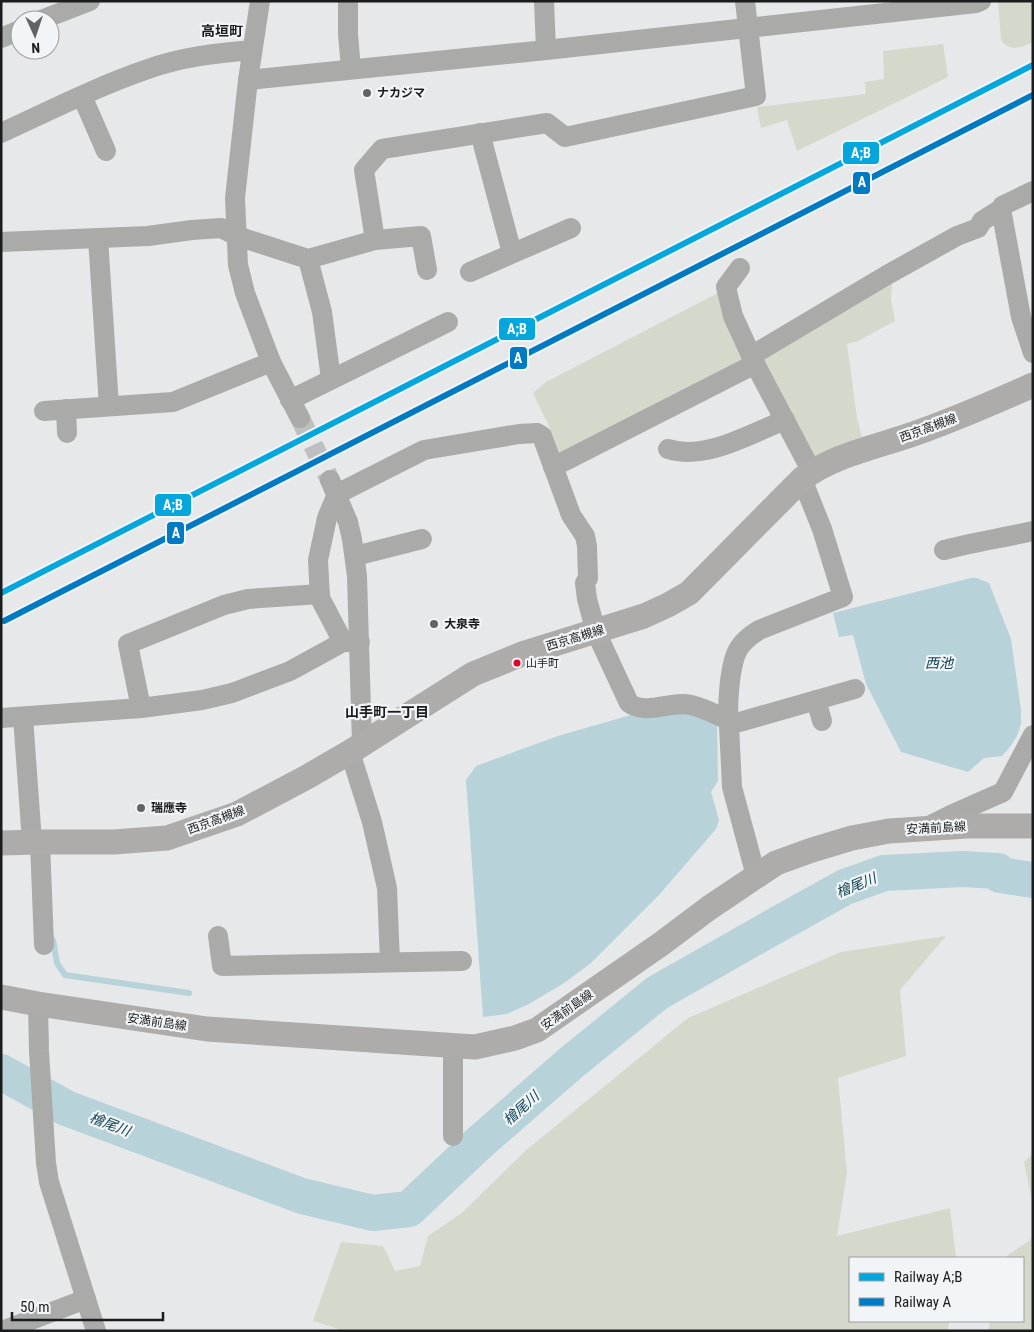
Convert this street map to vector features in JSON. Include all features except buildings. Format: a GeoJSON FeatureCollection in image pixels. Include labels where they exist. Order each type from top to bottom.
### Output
{"type":"FeatureCollection","features":[{"type":"Feature","properties":{"kind":"main road","name":"西京高槻線"},"geometry":{"type":"LineString","coordinates":[[1,844],[114,842],[167,838],[237,814],[307,778],[473,674],[522,654],[644,616],[689,593],[807,476],[841,458],[918,433],[973,412],[1033,385]]}},
{"type":"Feature","properties":{"kind":"main road","name":"安満前島線"},"geometry":{"type":"LineString","coordinates":[[1,997],[207,1029],[453,1046],[475,1047],[495,1044],[537,1030],[776,863],[852,838],[889,831],[927,827],[1033,826]]}},
{"type":"Feature","properties":{"kind":"street"},"geometry":{"type":"LineString","coordinates":[[52,10],[90,1]]}},
{"type":"Feature","properties":{"kind":"street"},"geometry":{"type":"LineString","coordinates":[[260,1],[248,80],[235,198],[238,266],[245,293],[271,362],[300,418]]}},
{"type":"Feature","properties":{"kind":"street"},"geometry":{"type":"LineString","coordinates":[[348,1],[351,70]]}},
{"type":"Feature","properties":{"kind":"street"},"geometry":{"type":"LineString","coordinates":[[544,1],[546,50]]}},
{"type":"Feature","properties":{"kind":"street"},"geometry":{"type":"LineString","coordinates":[[375,240],[364,170],[382,149],[547,123],[565,137],[756,96],[745,1]]}},
{"type":"Feature","properties":{"kind":"street"},"geometry":{"type":"LineString","coordinates":[[248,80],[546,50],[981,1]]}},
{"type":"Feature","properties":{"kind":"street"},"geometry":{"type":"LineString","coordinates":[[1,133],[148,68],[220,52],[252,50]]}},
{"type":"Feature","properties":{"kind":"street"},"geometry":{"type":"LineString","coordinates":[[82,96],[106,151]]}},
{"type":"Feature","properties":{"kind":"street"},"geometry":{"type":"LineString","coordinates":[[480,133],[512,253]]}},
{"type":"Feature","properties":{"kind":"street"},"geometry":{"type":"LineString","coordinates":[[553,467],[753,360],[895,270],[957,236],[978,228],[982,221],[1001,209],[1002,206],[1033,191]]}},
{"type":"Feature","properties":{"kind":"street"},"geometry":{"type":"LineString","coordinates":[[1001,209],[1021,317],[1033,353]]}},
{"type":"Feature","properties":{"kind":"street"},"geometry":{"type":"LineString","coordinates":[[1,242],[148,236],[221,228],[236,236],[308,259],[375,240],[421,236],[427,270]]}},
{"type":"Feature","properties":{"kind":"street"},"geometry":{"type":"LineString","coordinates":[[470,272],[571,228]]}},
{"type":"Feature","properties":{"kind":"street"},"geometry":{"type":"LineString","coordinates":[[98,238],[109,406]]}},
{"type":"Feature","properties":{"kind":"street"},"geometry":{"type":"LineString","coordinates":[[308,259],[322,312],[331,379]]}},
{"type":"Feature","properties":{"kind":"street"},"geometry":{"type":"LineString","coordinates":[[740,268],[726,287],[733,316],[753,360],[785,420],[807,476],[843,597],[749,636],[738,649],[733,666],[728,712],[732,787],[756,876]]}},
{"type":"Feature","properties":{"kind":"street"},"geometry":{"type":"LineString","coordinates":[[290,400],[448,322]]}},
{"type":"Feature","properties":{"kind":"street"},"geometry":{"type":"LineString","coordinates":[[44,411],[173,402],[271,362]]}},
{"type":"Feature","properties":{"kind":"street"},"geometry":{"type":"LineString","coordinates":[[66,409],[67,432]]}},
{"type":"Feature","properties":{"kind":"street"},"geometry":{"type":"LineString","coordinates":[[668,449],[678,452],[689,452],[709,449],[785,420]]}},
{"type":"Feature","properties":{"kind":"street"},"geometry":{"type":"LineString","coordinates":[[334,487],[424,450],[519,434],[537,434],[542,436],[571,515],[585,536],[587,546],[587,599],[596,632],[629,703],[640,709],[690,705],[729,723],[855,689]]}},
{"type":"Feature","properties":{"kind":"street"},"geometry":{"type":"LineString","coordinates":[[334,487],[348,522],[358,576],[352,642],[356,748],[387,888],[390,962]]}},
{"type":"Feature","properties":{"kind":"street"},"geometry":{"type":"LineString","coordinates":[[334,487],[318,560],[320,598],[352,642]]}},
{"type":"Feature","properties":{"kind":"street"},"geometry":{"type":"LineString","coordinates":[[944,550],[977,541],[986,534],[1033,531]]}},
{"type":"Feature","properties":{"kind":"street"},"geometry":{"type":"LineString","coordinates":[[355,556],[422,539]]}},
{"type":"Feature","properties":{"kind":"street"},"geometry":{"type":"LineString","coordinates":[[142,708],[128,644],[224,605],[248,599],[320,594]]}},
{"type":"Feature","properties":{"kind":"street"},"geometry":{"type":"LineString","coordinates":[[1,718],[142,708],[202,700],[232,693],[290,671],[352,642]]}},
{"type":"Feature","properties":{"kind":"street"},"geometry":{"type":"LineString","coordinates":[[816,700],[822,721]]}},
{"type":"Feature","properties":{"kind":"street"},"geometry":{"type":"LineString","coordinates":[[23,717],[44,945]]}},
{"type":"Feature","properties":{"kind":"street"},"geometry":{"type":"LineString","coordinates":[[927,827],[1003,792],[1033,735]]}},
{"type":"Feature","properties":{"kind":"street"},"geometry":{"type":"LineString","coordinates":[[218,936],[222,966],[462,961]]}},
{"type":"Feature","properties":{"kind":"street"},"geometry":{"type":"LineString","coordinates":[[38,1004],[39,1051],[49,1182],[96,1331]]}},
{"type":"Feature","properties":{"kind":"street"},"geometry":{"type":"LineString","coordinates":[[452,1136],[453,1046]]}},
{"type":"Feature","properties":{"kind":"street"},"geometry":{"type":"LineString","coordinates":[[2,1331],[86,1299]]}},
{"type":"Feature","properties":{"kind":"shaded area"},"geometry":{"type":"Polygon","coordinates":[[[998,1],[1033,1],[1033,42],[1016,48],[1004,44],[1001,40],[998,1]]]}},
{"type":"Feature","properties":{"kind":"shaded area"},"geometry":{"type":"Polygon","coordinates":[[[943,44],[948,77],[797,151],[787,120],[761,128],[757,107],[866,94],[865,82],[884,79],[883,51],[943,44]]]}},
{"type":"Feature","properties":{"kind":"shaded area"},"geometry":{"type":"Polygon","coordinates":[[[892,283],[891,300],[895,321],[858,341],[847,344],[857,418],[863,441],[810,460],[760,361],[892,283]]]}},
{"type":"Feature","properties":{"kind":"shaded area"},"geometry":{"type":"Polygon","coordinates":[[[718,293],[745,360],[558,453],[548,424],[533,393],[546,382],[718,293]]]}},
{"type":"Feature","properties":{"kind":"shaded area"},"geometry":{"type":"Polygon","coordinates":[[[946,936],[900,990],[906,1056],[838,1078],[847,1173],[837,1236],[950,1208],[956,1257],[849,1257],[849,1322],[950,1322],[947,1331],[345,1331],[313,1321],[341,1242],[383,1246],[395,1271],[420,1266],[428,1236],[463,1212],[524,1152],[688,1018],[841,952],[946,936]]]}},
{"type":"Feature","properties":{"kind":"shaded area"},"geometry":{"type":"Polygon","coordinates":[[[1033,1154],[1033,1205],[1024,1162],[1033,1154]]]}},
{"type":"Feature","properties":{"kind":"shaded area"},"geometry":{"type":"Polygon","coordinates":[[[1033,1238],[1033,1331],[988,1331],[990,1322],[1024,1322],[1024,1257],[1005,1257],[1033,1238]]]}},
{"type":"Feature","properties":{"kind":"water","name":"西池"},"geometry":{"type":"Polygon","coordinates":[[[977,578],[989,583],[1011,639],[1021,710],[1021,724],[1017,736],[1002,756],[984,758],[968,772],[901,752],[866,684],[853,635],[839,637],[833,613],[977,578]]]}},
{"type":"Feature","properties":{"kind":"water"},"geometry":{"type":"Polygon","coordinates":[[[682,710],[717,723],[718,781],[711,792],[719,820],[716,829],[659,895],[591,963],[564,983],[529,1004],[507,1014],[483,1017],[466,780],[476,766],[558,736],[641,712],[682,710]]]}},
{"type":"Feature","properties":{"kind":"waterway","name":"檜尾川"},"geometry":{"type":"LineString","coordinates":[[1,1072],[66,1108],[302,1196],[373,1213],[409,1209],[479,1143],[572,1062],[657,993],[845,887],[884,873],[963,869],[998,871],[1000,875],[1033,880]]}},
{"type":"Feature","properties":{"kind":"waterway"},"geometry":{"type":"LineString","coordinates":[[53,940],[57,963],[65,975],[189,993]]}},
{"type":"Feature","properties":{"kind":"tunnel"},"geometry":{"type":"LineString","coordinates":[[300,418],[330,480]]}},
{"type":"Feature","properties":{"kind":"rail line","name":"A;B"},"geometry":{"type":"LineString","coordinates":[[1,593],[1033,65]]}},
{"type":"Feature","properties":{"kind":"rail line","name":"A"},"geometry":{"type":"LineString","coordinates":[[4,621],[1033,95]]}},
{"type":"Feature","properties":{"kind":"place","name":"ナカジマ"},"geometry":{"type":"Point","coordinates":[367,93]}},
{"type":"Feature","properties":{"kind":"place","name":"大泉寺"},"geometry":{"type":"Point","coordinates":[434,624]}},
{"type":"Feature","properties":{"kind":"place","name":"山手町"},"geometry":{"type":"Point","coordinates":[517,663]}},
{"type":"Feature","properties":{"kind":"place","name":"瑞應寺"},"geometry":{"type":"Point","coordinates":[141,808]}},
{"type":"Feature","properties":{"kind":"district","name":"高垣町"},"geometry":{"type":"Point","coordinates":[222,31]}},
{"type":"Feature","properties":{"kind":"district","name":"山手町一丁目"},"geometry":{"type":"Point","coordinates":[387,712]}}]}
